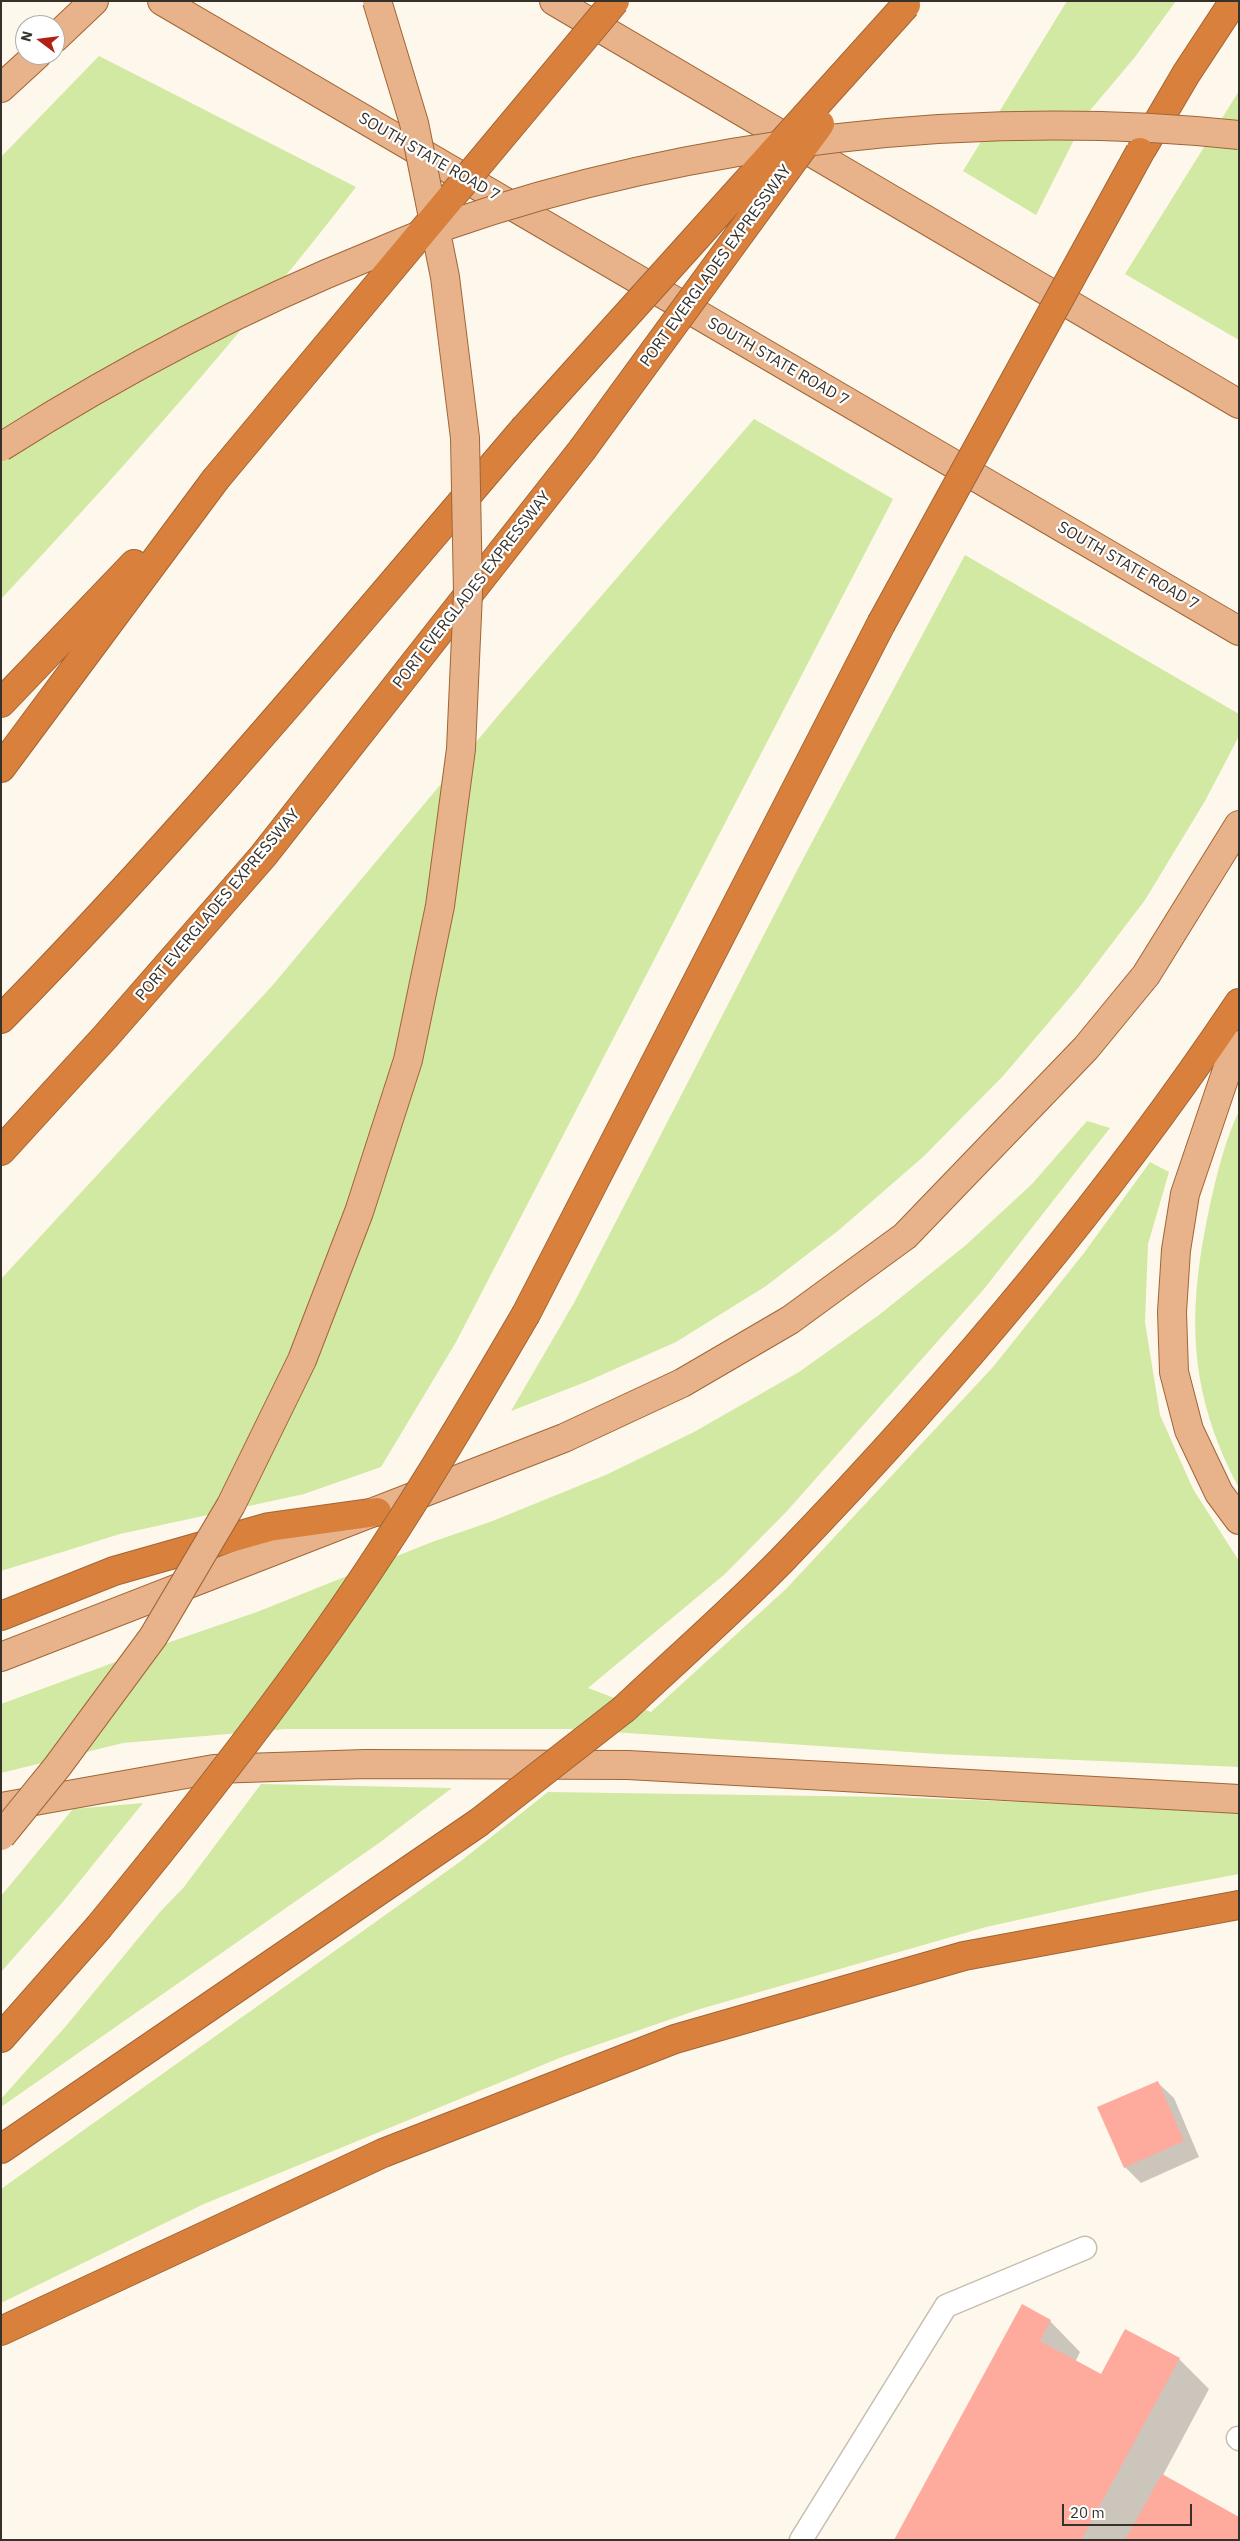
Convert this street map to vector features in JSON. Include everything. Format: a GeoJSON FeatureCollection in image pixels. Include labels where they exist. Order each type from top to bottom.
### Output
{"type":"FeatureCollection","features":[{"type":"Feature","properties":{"kind":"highway"},"geometry":{"type":"LineString","coordinates":[[1,768],[215,480],[615,1]]}},
{"type":"Feature","properties":{"kind":"highway"},"geometry":{"type":"LineString","coordinates":[[1140,152],[1210,1]]}},
{"type":"Feature","properties":{"kind":"highway"},"geometry":{"type":"LineString","coordinates":[[1,2038],[98,1928],[192,1814],[317,1646],[402,1519],[470,1410],[526,1314],[882,624],[1140,152],[1186,74],[1234,1]]}},
{"type":"Feature","properties":{"kind":"highway"},"geometry":{"type":"LineString","coordinates":[[1,1019],[85,934],[345,639],[523,430],[907,3]]}},
{"type":"Feature","properties":{"kind":"highway","name":"PORT EVERGLADES EXPRESSWAY"},"geometry":{"type":"LineString","coordinates":[[1,1151],[106,1036],[263,856],[582,450],[907,3]]}},
{"type":"Feature","properties":{"kind":"highway"},"geometry":{"type":"LineString","coordinates":[[1,703],[215,480]]}},
{"type":"Feature","properties":{"kind":"highway"},"geometry":{"type":"LineString","coordinates":[[1,2149],[478,1823],[624,1710],[780,1562],[928,1406],[1066,1241],[1195,1069],[1239,1003]]}},
{"type":"Feature","properties":{"kind":"highway"},"geometry":{"type":"LineString","coordinates":[[1,1616],[114,1572],[269,1527],[377,1512]]}},
{"type":"Feature","properties":{"kind":"highway"},"geometry":{"type":"LineString","coordinates":[[1,2330],[382,2153],[675,2039],[964,1956],[1239,1904]]}},
{"type":"Feature","properties":{"kind":"main road"},"geometry":{"type":"LineString","coordinates":[[65,29],[94,1]]}},
{"type":"Feature","properties":{"kind":"main road","name":"SOUTH STATE ROAD 7"},"geometry":{"type":"LineString","coordinates":[[162,1],[1239,631]]}},
{"type":"Feature","properties":{"kind":"main road"},"geometry":{"type":"LineString","coordinates":[[1,1836],[57,1767],[153,1637],[231,1505],[302,1360],[359,1212],[408,1060],[440,906],[461,749],[468,592],[464,438],[445,276],[414,123],[377,1]]}},
{"type":"Feature","properties":{"kind":"main road"},"geometry":{"type":"LineString","coordinates":[[554,1],[1239,404]]}},
{"type":"Feature","properties":{"kind":"main road"},"geometry":{"type":"LineString","coordinates":[[1,88],[26,65]]}},
{"type":"Feature","properties":{"kind":"main road"},"geometry":{"type":"LineString","coordinates":[[1,447],[127,372],[254,305],[444,226],[611,178],[728,154],[910,130],[1094,126],[1239,135]]}},
{"type":"Feature","properties":{"kind":"main road"},"geometry":{"type":"LineString","coordinates":[[1,1657],[564,1438],[682,1383],[790,1320],[905,1236],[1086,1048],[1146,975],[1239,825]]}},
{"type":"Feature","properties":{"kind":"main road"},"geometry":{"type":"LineString","coordinates":[[1239,1045],[1230,1064],[1185,1194],[1176,1250],[1172,1312],[1174,1372],[1189,1430],[1219,1492],[1239,1520]]}},
{"type":"Feature","properties":{"kind":"main road"},"geometry":{"type":"LineString","coordinates":[[1,1807],[214,1769],[365,1764],[628,1765],[1239,1799]]}},
{"type":"Feature","properties":{"kind":"lane"},"geometry":{"type":"LineString","coordinates":[[801,2540],[946,2306],[1085,2248]]}},
{"type":"Feature","properties":{"kind":"green space"},"geometry":{"type":"Polygon","coordinates":[[[1067,1],[1176,1],[1135,57],[1087,114],[1036,215],[963,171],[1067,1]]]}},
{"type":"Feature","properties":{"kind":"green space"},"geometry":{"type":"Polygon","coordinates":[[[99,56],[356,187],[228,346],[139,449],[1,599],[1,157],[99,56]]]}},
{"type":"Feature","properties":{"kind":"green space"},"geometry":{"type":"Polygon","coordinates":[[[1239,91],[1239,340],[1125,274],[1239,91]]]}},
{"type":"Feature","properties":{"kind":"green space"},"geometry":{"type":"Polygon","coordinates":[[[754,419],[893,499],[456,1342],[381,1467],[304,1494],[120,1534],[1,1571],[1,1279],[272,986],[502,711],[754,419]]]}},
{"type":"Feature","properties":{"kind":"green space"},"geometry":{"type":"Polygon","coordinates":[[[965,555],[1239,714],[1239,736],[1205,801],[1145,900],[1078,988],[1003,1076],[923,1157],[839,1230],[766,1286],[676,1342],[588,1381],[511,1411],[575,1301],[803,859],[965,555]]]}},
{"type":"Feature","properties":{"kind":"green space"},"geometry":{"type":"Polygon","coordinates":[[[1239,1111],[1239,1488],[1222,1452],[1209,1417],[1196,1350],[1195,1315],[1198,1280],[1210,1205],[1226,1145],[1239,1111]]]}},
{"type":"Feature","properties":{"kind":"green space"},"geometry":{"type":"Polygon","coordinates":[[[1087,1121],[1110,1128],[984,1289],[787,1511],[725,1574],[588,1688],[651,1712],[786,1589],[993,1367],[1084,1253],[1150,1162],[1169,1172],[1148,1244],[1145,1322],[1160,1415],[1193,1489],[1239,1561],[1239,1767],[938,1754],[568,1729],[286,1729],[123,1743],[1,1773],[1,1704],[257,1612],[608,1474],[694,1432],[799,1372],[879,1315],[966,1245],[1032,1184],[1087,1121]]]}},
{"type":"Feature","properties":{"kind":"green space"},"geometry":{"type":"Polygon","coordinates":[[[261,1784],[452,1788],[379,1843],[1,2107],[1,2099],[66,2026],[160,1912],[184,1887],[261,1784]]]}},
{"type":"Feature","properties":{"kind":"green space"},"geometry":{"type":"Polygon","coordinates":[[[548,1792],[890,1797],[1239,1810],[1239,1874],[1154,1890],[986,1927],[700,2009],[562,2057],[204,2204],[1,2303],[1,2189],[461,1861],[548,1792]]]}},
{"type":"Feature","properties":{"kind":"green space"},"geometry":{"type":"Polygon","coordinates":[[[143,1803],[62,1903],[1,1972],[1,1896],[73,1809],[143,1803]]]}},
{"type":"Feature","properties":{"kind":"building"},"geometry":{"type":"Polygon","coordinates":[[[1158,2081],[1184,2141],[1124,2168],[1097,2107],[1158,2081]]]}},
{"type":"Feature","properties":{"kind":"building"},"geometry":{"type":"Polygon","coordinates":[[[1022,2304],[1051,2320],[1040,2341],[1101,2374],[1125,2329],[1180,2358],[1081,2540],[894,2540],[1022,2304]]]}},
{"type":"Feature","properties":{"kind":"building"},"geometry":{"type":"Polygon","coordinates":[[[1162,2474],[1239,2517],[1239,2540],[1125,2540],[1162,2474]]]}}]}
